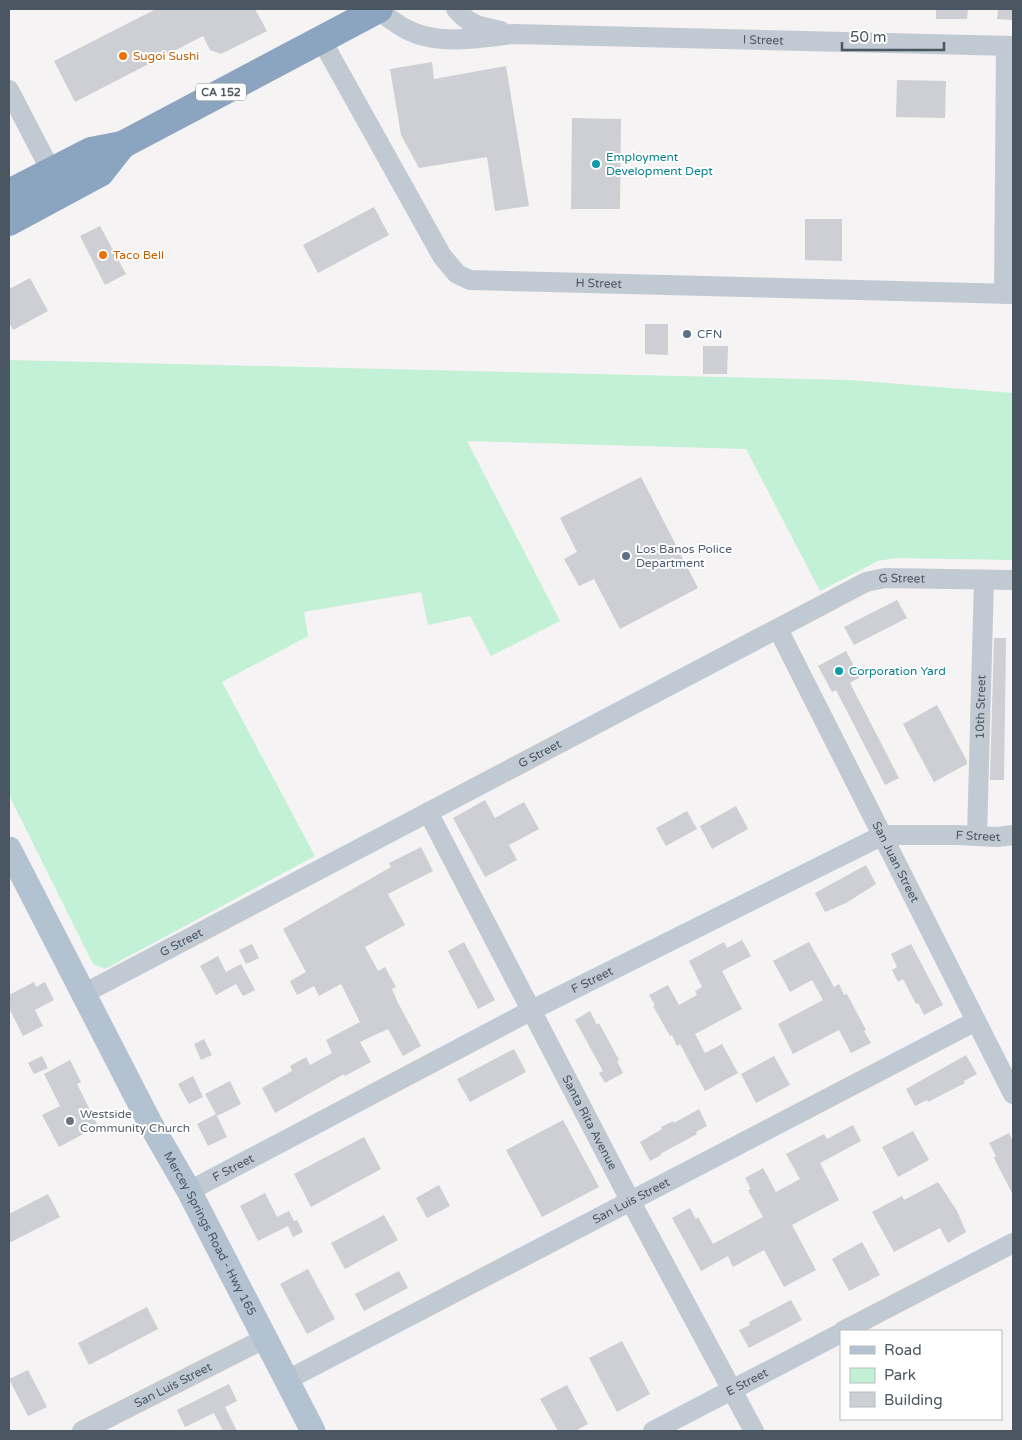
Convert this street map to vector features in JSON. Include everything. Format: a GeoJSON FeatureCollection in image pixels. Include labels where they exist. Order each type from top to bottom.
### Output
{"type":"FeatureCollection","features":[{"type":"Feature","properties":{"kind":"highway","name":"CA 152"},"geometry":{"type":"LineString","coordinates":[[9,193],[91,151],[122,145],[378,9]]}},
{"type":"Feature","properties":{"kind":"highway","name":"CA 152"},"geometry":{"type":"LineString","coordinates":[[9,222],[100,173],[122,145]]}},
{"type":"Feature","properties":{"kind":"highway"},"geometry":{"type":"LineString","coordinates":[[9,209],[47,185],[50,171]]}},
{"type":"Feature","properties":{"kind":"main road","name":"Mercey Springs Road - Hwy 165"},"geometry":{"type":"LineString","coordinates":[[9,849],[150,1125],[189,1191],[313,1431]]}},
{"type":"Feature","properties":{"kind":"street","name":"I Street"},"geometry":{"type":"LineString","coordinates":[[378,9],[406,29],[420,35],[466,40],[513,34],[1009,46]]}},
{"type":"Feature","properties":{"kind":"street","name":"I Street"},"geometry":{"type":"LineString","coordinates":[[456,9],[464,18],[476,26],[513,34]]}},
{"type":"Feature","properties":{"kind":"street","name":"H Street"},"geometry":{"type":"LineString","coordinates":[[321,39],[442,256],[457,274],[470,280],[1009,294]]}},
{"type":"Feature","properties":{"kind":"street"},"geometry":{"type":"LineString","coordinates":[[1009,46],[1009,294]]}},
{"type":"Feature","properties":{"kind":"street"},"geometry":{"type":"LineString","coordinates":[[9,90],[50,171]]}},
{"type":"Feature","properties":{"kind":"street","name":"G Street"},"geometry":{"type":"LineString","coordinates":[[84,994],[866,582],[885,578],[1013,580]]}},
{"type":"Feature","properties":{"kind":"street","name":"10th Street"},"geometry":{"type":"LineString","coordinates":[[977,836],[984,580]]}},
{"type":"Feature","properties":{"kind":"street","name":"San Juan Street"},"geometry":{"type":"LineString","coordinates":[[778,629],[1013,1094]]}},
{"type":"Feature","properties":{"kind":"street","name":"Santa Rita Avenue"},"geometry":{"type":"LineString","coordinates":[[428,812],[630,1200],[754,1431]]}},
{"type":"Feature","properties":{"kind":"street","name":"F Street"},"geometry":{"type":"LineString","coordinates":[[189,1191],[532,1010],[882,835],[997,837],[1013,835]]}},
{"type":"Feature","properties":{"kind":"street","name":"San Luis Street"},"geometry":{"type":"LineString","coordinates":[[287,1380],[976,1021]]}},
{"type":"Feature","properties":{"kind":"street","name":"E Street"},"geometry":{"type":"LineString","coordinates":[[846,1330],[1013,1243]]}},
{"type":"Feature","properties":{"kind":"street","name":"E Street"},"geometry":{"type":"LineString","coordinates":[[652,1431],[840,1333]]}},
{"type":"Feature","properties":{"kind":"street","name":"San Luis Street"},"geometry":{"type":"LineString","coordinates":[[82,1431],[266,1338]]}},
{"type":"Feature","properties":{"kind":"green space"},"geometry":{"type":"Polygon","coordinates":[[[9,360],[849,380],[1013,393],[1013,560],[895,558],[878,561],[820,591],[746,449],[467,441],[560,621],[491,656],[470,616],[428,625],[421,592],[304,612],[308,636],[222,682],[315,856],[105,969],[93,964],[9,795],[9,360]]]}},
{"type":"Feature","properties":{"kind":"building"},"geometry":{"type":"Polygon","coordinates":[[[156,9],[255,9],[267,31],[221,54],[210,50],[203,36],[75,102],[54,61],[156,9]]]}},
{"type":"Feature","properties":{"kind":"building"},"geometry":{"type":"Polygon","coordinates":[[[936,9],[968,9],[967,19],[936,19],[936,9]]]}},
{"type":"Feature","properties":{"kind":"building"},"geometry":{"type":"Polygon","coordinates":[[[998,9],[1013,9],[1013,20],[997,19],[998,9]]]}},
{"type":"Feature","properties":{"kind":"building"},"geometry":{"type":"Polygon","coordinates":[[[432,62],[434,79],[506,66],[529,206],[495,211],[487,157],[419,168],[401,135],[390,69],[432,62]]]}},
{"type":"Feature","properties":{"kind":"building"},"geometry":{"type":"Polygon","coordinates":[[[897,80],[946,81],[945,118],[896,117],[897,80]]]}},
{"type":"Feature","properties":{"kind":"building","name":"Employment Development Dept"},"geometry":{"type":"Polygon","coordinates":[[[572,118],[621,119],[620,209],[571,209],[572,118]]]}},
{"type":"Feature","properties":{"kind":"building"},"geometry":{"type":"Polygon","coordinates":[[[374,207],[389,235],[318,273],[303,245],[374,207]]]}},
{"type":"Feature","properties":{"kind":"building"},"geometry":{"type":"Polygon","coordinates":[[[805,219],[842,219],[842,261],[805,260],[805,219]]]}},
{"type":"Feature","properties":{"kind":"building","name":"Taco Bell"},"geometry":{"type":"Polygon","coordinates":[[[100,226],[126,274],[105,285],[80,236],[100,226]]]}},
{"type":"Feature","properties":{"kind":"building"},"geometry":{"type":"Polygon","coordinates":[[[30,278],[48,311],[13,330],[9,322],[9,289],[30,278]]]}},
{"type":"Feature","properties":{"kind":"building"},"geometry":{"type":"Polygon","coordinates":[[[645,324],[668,324],[668,355],[645,354],[645,324]]]}},
{"type":"Feature","properties":{"kind":"building"},"geometry":{"type":"Polygon","coordinates":[[[703,346],[728,346],[727,374],[703,374],[703,346]]]}},
{"type":"Feature","properties":{"kind":"building","name":"Los Banos Police Department"},"geometry":{"type":"Polygon","coordinates":[[[641,477],[698,588],[620,629],[594,579],[579,586],[564,559],[577,552],[560,518],[641,477]]]}},
{"type":"Feature","properties":{"kind":"building"},"geometry":{"type":"Polygon","coordinates":[[[897,600],[907,618],[854,645],[844,627],[897,600]]]}},
{"type":"Feature","properties":{"kind":"building"},"geometry":{"type":"Polygon","coordinates":[[[994,638],[1006,638],[1004,780],[990,780],[994,638]]]}},
{"type":"Feature","properties":{"kind":"building"},"geometry":{"type":"Polygon","coordinates":[[[846,651],[860,677],[850,683],[899,778],[885,785],[836,690],[832,692],[818,666],[846,651]]]}},
{"type":"Feature","properties":{"kind":"building"},"geometry":{"type":"Polygon","coordinates":[[[937,705],[967,764],[934,782],[903,724],[937,705]]]}},
{"type":"Feature","properties":{"kind":"building"},"geometry":{"type":"Polygon","coordinates":[[[485,800],[495,818],[524,802],[539,829],[509,845],[517,860],[485,877],[453,818],[485,800]]]}},
{"type":"Feature","properties":{"kind":"building"},"geometry":{"type":"Polygon","coordinates":[[[736,806],[748,829],[712,849],[700,826],[736,806]]]}},
{"type":"Feature","properties":{"kind":"building"},"geometry":{"type":"Polygon","coordinates":[[[687,811],[697,829],[666,846],[656,828],[687,811]]]}},
{"type":"Feature","properties":{"kind":"building"},"geometry":{"type":"Polygon","coordinates":[[[421,847],[433,871],[388,894],[405,925],[365,947],[378,971],[385,967],[396,987],[392,989],[397,1001],[421,1046],[403,1056],[388,1029],[360,1042],[371,1062],[345,1076],[344,1074],[275,1113],[262,1088],[292,1071],[290,1066],[306,1057],[310,1065],[332,1053],[326,1040],[360,1022],[341,984],[319,996],[314,986],[297,995],[290,981],[306,972],[283,929],[391,867],[389,863],[421,847]]]}},
{"type":"Feature","properties":{"kind":"building"},"geometry":{"type":"Polygon","coordinates":[[[866,865],[876,884],[846,903],[825,912],[815,893],[866,865]]]}},
{"type":"Feature","properties":{"kind":"building"},"geometry":{"type":"Polygon","coordinates":[[[742,940],[751,956],[722,971],[742,1009],[695,1034],[705,1053],[722,1044],[738,1073],[705,1091],[680,1044],[677,1046],[672,1035],[670,1036],[649,995],[668,985],[679,1005],[697,995],[695,991],[702,987],[689,961],[724,942],[727,948],[742,940]]]}},
{"type":"Feature","properties":{"kind":"building"},"geometry":{"type":"Polygon","coordinates":[[[464,942],[495,1000],[478,1009],[448,951],[464,942]]]}},
{"type":"Feature","properties":{"kind":"building"},"geometry":{"type":"Polygon","coordinates":[[[809,942],[834,987],[839,984],[844,995],[847,994],[871,1043],[851,1053],[839,1030],[793,1054],[778,1024],[823,1000],[812,980],[790,992],[773,961],[809,942]]]}},
{"type":"Feature","properties":{"kind":"building"},"geometry":{"type":"Polygon","coordinates":[[[252,944],[259,958],[246,964],[239,950],[252,944]]]}},
{"type":"Feature","properties":{"kind":"building"},"geometry":{"type":"Polygon","coordinates":[[[911,944],[943,1005],[924,1015],[903,979],[898,982],[892,970],[897,967],[891,954],[911,944]]]}},
{"type":"Feature","properties":{"kind":"building"},"geometry":{"type":"Polygon","coordinates":[[[218,956],[226,972],[241,964],[255,990],[243,996],[236,984],[216,995],[200,966],[218,956]]]}},
{"type":"Feature","properties":{"kind":"building"},"geometry":{"type":"Polygon","coordinates":[[[34,982],[36,987],[45,982],[54,1000],[35,1010],[43,1026],[23,1036],[9,1008],[9,995],[34,982]]]}},
{"type":"Feature","properties":{"kind":"building"},"geometry":{"type":"Polygon","coordinates":[[[590,1011],[597,1025],[599,1023],[619,1060],[617,1061],[623,1073],[605,1083],[599,1073],[603,1071],[575,1020],[590,1011]]]}},
{"type":"Feature","properties":{"kind":"building"},"geometry":{"type":"Polygon","coordinates":[[[204,1039],[212,1055],[201,1060],[194,1044],[204,1039]]]}},
{"type":"Feature","properties":{"kind":"building"},"geometry":{"type":"Polygon","coordinates":[[[514,1049],[526,1072],[470,1102],[457,1079],[514,1049]]]}},
{"type":"Feature","properties":{"kind":"building"},"geometry":{"type":"Polygon","coordinates":[[[966,1055],[977,1074],[964,1081],[965,1083],[928,1102],[927,1100],[915,1106],[906,1089],[966,1055]]]}},
{"type":"Feature","properties":{"kind":"building"},"geometry":{"type":"Polygon","coordinates":[[[42,1056],[48,1068],[34,1074],[28,1063],[42,1056]]]}},
{"type":"Feature","properties":{"kind":"building"},"geometry":{"type":"Polygon","coordinates":[[[774,1056],[790,1085],[756,1103],[741,1074],[774,1056]]]}},
{"type":"Feature","properties":{"kind":"building","name":"Westside Community Church"},"geometry":{"type":"Polygon","coordinates":[[[70,1060],[81,1082],[77,1084],[98,1126],[59,1147],[42,1115],[60,1106],[44,1074],[70,1060]]]}},
{"type":"Feature","properties":{"kind":"building"},"geometry":{"type":"Polygon","coordinates":[[[193,1076],[203,1097],[189,1104],[178,1084],[193,1076]]]}},
{"type":"Feature","properties":{"kind":"building"},"geometry":{"type":"Polygon","coordinates":[[[230,1081],[241,1104],[217,1116],[205,1094],[230,1081]]]}},
{"type":"Feature","properties":{"kind":"building"},"geometry":{"type":"Polygon","coordinates":[[[699,1109],[707,1126],[696,1132],[697,1134],[650,1161],[640,1142],[662,1129],[661,1127],[673,1121],[674,1123],[699,1109]]]}},
{"type":"Feature","properties":{"kind":"building"},"geometry":{"type":"Polygon","coordinates":[[[216,1114],[227,1137],[208,1146],[197,1124],[216,1114]]]}},
{"type":"Feature","properties":{"kind":"building"},"geometry":{"type":"Polygon","coordinates":[[[563,1120],[599,1187],[542,1217],[506,1150],[563,1120]]]}},
{"type":"Feature","properties":{"kind":"building"},"geometry":{"type":"Polygon","coordinates":[[[853,1125],[861,1141],[820,1163],[839,1200],[792,1225],[816,1270],[784,1287],[764,1250],[733,1267],[728,1256],[701,1271],[672,1218],[690,1208],[696,1219],[698,1217],[713,1244],[763,1217],[748,1190],[751,1189],[745,1178],[763,1168],[776,1192],[800,1179],[786,1154],[824,1134],[827,1139],[853,1125]]]}},
{"type":"Feature","properties":{"kind":"building"},"geometry":{"type":"Polygon","coordinates":[[[913,1131],[929,1160],[898,1177],[882,1147],[913,1131]]]}},
{"type":"Feature","properties":{"kind":"building"},"geometry":{"type":"Polygon","coordinates":[[[1009,1133],[1013,1142],[1013,1195],[994,1158],[996,1156],[989,1143],[1009,1133]]]}},
{"type":"Feature","properties":{"kind":"building"},"geometry":{"type":"Polygon","coordinates":[[[364,1137],[381,1169],[311,1207],[294,1174],[364,1137]]]}},
{"type":"Feature","properties":{"kind":"building"},"geometry":{"type":"Polygon","coordinates":[[[938,1182],[957,1211],[966,1232],[948,1243],[940,1228],[894,1252],[872,1212],[902,1196],[904,1200],[938,1182]]]}},
{"type":"Feature","properties":{"kind":"building"},"geometry":{"type":"Polygon","coordinates":[[[439,1185],[450,1206],[427,1218],[416,1198],[439,1185]]]}},
{"type":"Feature","properties":{"kind":"building"},"geometry":{"type":"Polygon","coordinates":[[[265,1193],[277,1217],[289,1211],[294,1221],[297,1220],[303,1232],[293,1237],[288,1226],[258,1241],[240,1206],[265,1193]]]}},
{"type":"Feature","properties":{"kind":"building"},"geometry":{"type":"Polygon","coordinates":[[[48,1194],[60,1217],[9,1243],[9,1214],[48,1194]]]}},
{"type":"Feature","properties":{"kind":"building"},"geometry":{"type":"Polygon","coordinates":[[[384,1215],[398,1240],[345,1269],[331,1243],[384,1215]]]}},
{"type":"Feature","properties":{"kind":"building"},"geometry":{"type":"Polygon","coordinates":[[[862,1242],[880,1275],[849,1291],[832,1259],[862,1242]]]}},
{"type":"Feature","properties":{"kind":"building"},"geometry":{"type":"Polygon","coordinates":[[[308,1269],[335,1319],[307,1334],[280,1284],[308,1269]]]}},
{"type":"Feature","properties":{"kind":"building"},"geometry":{"type":"Polygon","coordinates":[[[399,1271],[408,1288],[364,1311],[355,1294],[399,1271]]]}},
{"type":"Feature","properties":{"kind":"building"},"geometry":{"type":"Polygon","coordinates":[[[791,1300],[802,1320],[749,1348],[739,1330],[750,1325],[749,1322],[791,1300]]]}},
{"type":"Feature","properties":{"kind":"building"},"geometry":{"type":"Polygon","coordinates":[[[147,1307],[158,1329],[89,1365],[78,1343],[147,1307]]]}},
{"type":"Feature","properties":{"kind":"building"},"geometry":{"type":"Polygon","coordinates":[[[622,1341],[650,1394],[617,1412],[589,1358],[622,1341]]]}},
{"type":"Feature","properties":{"kind":"building"},"geometry":{"type":"Polygon","coordinates":[[[28,1370],[47,1407],[28,1416],[9,1379],[28,1370]]]}},
{"type":"Feature","properties":{"kind":"building"},"geometry":{"type":"Polygon","coordinates":[[[229,1384],[237,1401],[225,1407],[237,1431],[223,1431],[214,1413],[185,1427],[177,1410],[229,1384]]]}},
{"type":"Feature","properties":{"kind":"building"},"geometry":{"type":"Polygon","coordinates":[[[567,1385],[588,1424],[575,1431],[558,1431],[540,1399],[567,1385]]]}},
{"type":"Feature","properties":{"kind":"place","name":"Sugoi Sushi"},"geometry":{"type":"Point","coordinates":[123,56]}},
{"type":"Feature","properties":{"kind":"place","name":"Employment Development Dept"},"geometry":{"type":"Point","coordinates":[596,164]}},
{"type":"Feature","properties":{"kind":"place","name":"Taco Bell"},"geometry":{"type":"Point","coordinates":[103,255]}},
{"type":"Feature","properties":{"kind":"place","name":"CFN"},"geometry":{"type":"Point","coordinates":[687,334]}},
{"type":"Feature","properties":{"kind":"place","name":"Los Banos Police Department"},"geometry":{"type":"Point","coordinates":[626,556]}},
{"type":"Feature","properties":{"kind":"place","name":"Corporation Yard"},"geometry":{"type":"Point","coordinates":[839,671]}},
{"type":"Feature","properties":{"kind":"place","name":"Westside Community Church"},"geometry":{"type":"Point","coordinates":[70,1121]}}]}
